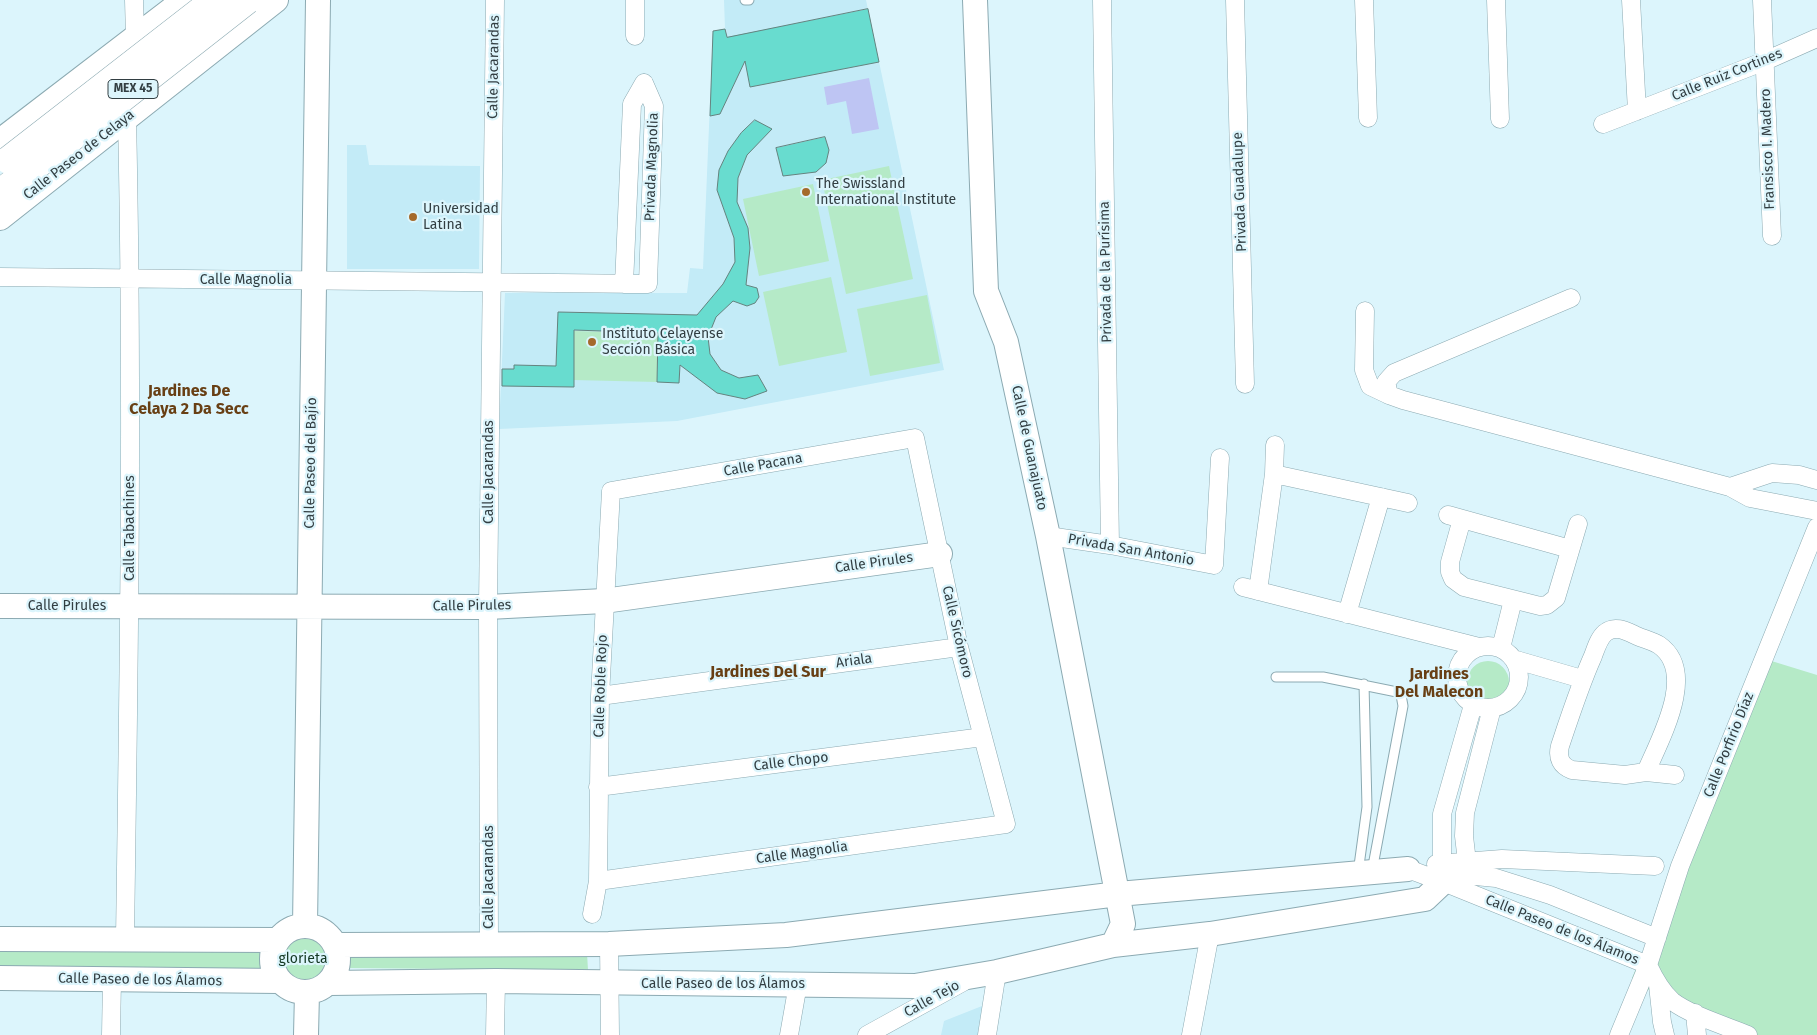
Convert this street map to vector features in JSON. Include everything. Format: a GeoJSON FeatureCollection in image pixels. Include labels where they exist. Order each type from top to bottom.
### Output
{"type":"FeatureCollection","features":[{"type":"Feature","properties":{"kind":"main road"},"geometry":{"type":"LineString","coordinates":[[5,163],[135,36],[184,0]]}},
{"type":"Feature","properties":{"kind":"main road"},"geometry":{"type":"LineString","coordinates":[[209,0],[223,25],[226,39]]}},
{"type":"Feature","properties":{"kind":"main road","name":"MEX 45"},"geometry":{"type":"LineString","coordinates":[[5,163],[215,0]]}},
{"type":"Feature","properties":{"kind":"main road","name":"MEX 45"},"geometry":{"type":"LineString","coordinates":[[5,163],[247,0]]}},
{"type":"Feature","properties":{"kind":"main road","name":"Calle Paseo de Celaya"},"geometry":{"type":"LineString","coordinates":[[0,218],[276,0]]}},
{"type":"Feature","properties":{"kind":"main road","name":"Calle Paseo del Bajío"},"geometry":{"type":"LineString","coordinates":[[305,926],[308,605],[315,280],[318,0]]}},
{"type":"Feature","properties":{"kind":"main road","name":"Calle de Guanajuato"},"geometry":{"type":"LineString","coordinates":[[975,0],[986,291],[1006,342],[1048,536],[1118,894]]}},
{"type":"Feature","properties":{"kind":"main road","name":"Calle Pirules"},"geometry":{"type":"LineString","coordinates":[[0,606],[308,605],[488,607],[604,601],[940,554]]}},
{"type":"Feature","properties":{"kind":"main road","name":"Calle Paseo de los Álamos"},"geometry":{"type":"LineString","coordinates":[[335,945],[609,944],[786,935],[1118,894],[1408,869]]}},
{"type":"Feature","properties":{"kind":"main road","name":"Calle Paseo de los Álamos"},"geometry":{"type":"LineString","coordinates":[[329,983],[496,981],[915,986],[997,972],[1113,945],[1210,934],[1425,899],[1443,872]]}},
{"type":"Feature","properties":{"kind":"main road"},"geometry":{"type":"LineString","coordinates":[[1113,945],[1123,924],[1118,894]]}},
{"type":"Feature","properties":{"kind":"main road"},"geometry":{"type":"LineString","coordinates":[[305,926],[323,931],[335,945],[338,965],[329,983],[307,993],[291,990],[279,981],[272,968],[272,953],[278,940],[290,930],[305,926]]}},
{"type":"Feature","properties":{"kind":"main road"},"geometry":{"type":"LineString","coordinates":[[0,939],[278,940]]}},
{"type":"Feature","properties":{"kind":"main road","name":"Calle Paseo de los Álamos"},"geometry":{"type":"LineString","coordinates":[[0,978],[279,981]]}},
{"type":"Feature","properties":{"kind":"main road"},"geometry":{"type":"LineString","coordinates":[[306,1035],[307,993]]}},
{"type":"Feature","properties":{"kind":"street"},"geometry":{"type":"LineString","coordinates":[[134,0],[135,36]]}},
{"type":"Feature","properties":{"kind":"street","name":"Calle Jacarandas"},"geometry":{"type":"LineString","coordinates":[[489,944],[488,607],[496,0]]}},
{"type":"Feature","properties":{"kind":"street"},"geometry":{"type":"LineString","coordinates":[[635,0],[635,36]]}},
{"type":"Feature","properties":{"kind":"street","name":"Privada de la Purísima"},"geometry":{"type":"LineString","coordinates":[[1102,0],[1110,545]]}},
{"type":"Feature","properties":{"kind":"street","name":"Privada Guadalupe"},"geometry":{"type":"LineString","coordinates":[[1235,0],[1245,384]]}},
{"type":"Feature","properties":{"kind":"street"},"geometry":{"type":"LineString","coordinates":[[1364,0],[1368,118]]}},
{"type":"Feature","properties":{"kind":"street"},"geometry":{"type":"LineString","coordinates":[[1496,0],[1500,119]]}},
{"type":"Feature","properties":{"kind":"street"},"geometry":{"type":"LineString","coordinates":[[1631,0],[1637,110]]}},
{"type":"Feature","properties":{"kind":"street","name":"Fransisco I. Madero"},"geometry":{"type":"LineString","coordinates":[[1762,0],[1772,236]]}},
{"type":"Feature","properties":{"kind":"street","name":"Calle Ruiz Cortines"},"geometry":{"type":"LineString","coordinates":[[1603,124],[1765,61],[1817,38]]}},
{"type":"Feature","properties":{"kind":"street","name":"Privada Magnolia"},"geometry":{"type":"LineString","coordinates":[[491,282],[624,284],[648,284],[654,106],[644,83],[632,104],[624,284]]}},
{"type":"Feature","properties":{"kind":"street","name":"Calle Tabachines"},"geometry":{"type":"LineString","coordinates":[[125,939],[130,607],[131,280],[127,117]]}},
{"type":"Feature","properties":{"kind":"street"},"geometry":{"type":"LineString","coordinates":[[0,132],[5,163]]}},
{"type":"Feature","properties":{"kind":"street"},"geometry":{"type":"LineString","coordinates":[[628,187],[651,186]]}},
{"type":"Feature","properties":{"kind":"street","name":"Calle Magnolia"},"geometry":{"type":"LineString","coordinates":[[0,278],[491,282]]}},
{"type":"Feature","properties":{"kind":"street"},"geometry":{"type":"LineString","coordinates":[[1389,395],[1386,382],[1394,373],[1571,298]]}},
{"type":"Feature","properties":{"kind":"street"},"geometry":{"type":"LineString","coordinates":[[1365,311],[1364,370],[1370,386],[1389,395],[1730,487],[1750,498],[1817,511]]}},
{"type":"Feature","properties":{"kind":"street","name":"Calle Pacana"},"geometry":{"type":"LineString","coordinates":[[610,491],[916,438]]}},
{"type":"Feature","properties":{"kind":"street","name":"Calle Sicómoro"},"geometry":{"type":"LineString","coordinates":[[916,438],[959,647],[1006,824]]}},
{"type":"Feature","properties":{"kind":"street"},"geometry":{"type":"LineString","coordinates":[[1275,445],[1274,474],[1250,589],[1478,647],[1490,646],[1542,667],[1582,679]]}},
{"type":"Feature","properties":{"kind":"street","name":"Privada San Antonio"},"geometry":{"type":"LineString","coordinates":[[1048,536],[1110,545],[1214,566],[1220,458]]}},
{"type":"Feature","properties":{"kind":"street"},"geometry":{"type":"LineString","coordinates":[[1730,487],[1772,473],[1799,475],[1817,480]]}},
{"type":"Feature","properties":{"kind":"street"},"geometry":{"type":"LineString","coordinates":[[1274,474],[1408,503]]}},
{"type":"Feature","properties":{"kind":"street","name":"Calle Roble Rojo"},"geometry":{"type":"LineString","coordinates":[[592,914],[598,881],[600,696],[610,491]]}},
{"type":"Feature","properties":{"kind":"street"},"geometry":{"type":"LineString","coordinates":[[1347,614],[1381,497]]}},
{"type":"Feature","properties":{"kind":"street"},"geometry":{"type":"LineString","coordinates":[[1570,550],[1455,517],[1450,572],[1453,579],[1464,587],[1540,606],[1552,602],[1558,592],[1578,524]]}},
{"type":"Feature","properties":{"kind":"street","name":"Calle Porfirio Díaz"},"geometry":{"type":"LineString","coordinates":[[1619,1035],[1648,965],[1680,866],[1817,526]]}},
{"type":"Feature","properties":{"kind":"street"},"geometry":{"type":"LineString","coordinates":[[1512,600],[1507,654],[1519,674],[1517,690]]}},
{"type":"Feature","properties":{"kind":"street"},"geometry":{"type":"LineString","coordinates":[[1646,772],[1675,700],[1676,676],[1668,655],[1658,645],[1623,630],[1612,629],[1607,631],[1602,637],[1582,679],[1558,753],[1560,761],[1566,768],[1572,770],[1625,775],[1646,772],[1674,775]]}},
{"type":"Feature","properties":{"kind":"street"},"geometry":{"type":"LineString","coordinates":[[1451,640],[1462,660]]}},
{"type":"Feature","properties":{"kind":"street","name":"Ariala"},"geometry":{"type":"LineString","coordinates":[[600,696],[959,647]]}},
{"type":"Feature","properties":{"kind":"street"},"geometry":{"type":"LineString","coordinates":[[1478,647],[1469,652],[1462,660],[1458,669],[1457,680],[1459,690],[1465,699],[1473,705],[1492,708],[1502,705],[1511,699],[1517,690],[1542,667]]}},
{"type":"Feature","properties":{"kind":"street"},"geometry":{"type":"LineString","coordinates":[[1443,872],[1442,814],[1473,705]]}},
{"type":"Feature","properties":{"kind":"street"},"geometry":{"type":"LineString","coordinates":[[1467,862],[1464,836],[1465,813],[1492,708]]}},
{"type":"Feature","properties":{"kind":"street","name":"Calle Chopo"},"geometry":{"type":"LineString","coordinates":[[598,787],[982,737]]}},
{"type":"Feature","properties":{"kind":"street","name":"Calle Magnolia"},"geometry":{"type":"LineString","coordinates":[[598,881],[1006,824]]}},
{"type":"Feature","properties":{"kind":"street","name":"Calle Paseo de los Álamos"},"geometry":{"type":"LineString","coordinates":[[1443,872],[1467,862],[1502,859],[1655,866]]}},
{"type":"Feature","properties":{"kind":"street","name":"Calle Paseo de los Álamos"},"geometry":{"type":"LineString","coordinates":[[1408,869],[1496,878],[1550,895],[1657,938]]}},
{"type":"Feature","properties":{"kind":"street","name":"Calle Paseo de los Álamos"},"geometry":{"type":"LineString","coordinates":[[1408,869],[1443,872],[1648,965],[1658,985],[1673,1001],[1695,1013],[1748,1035]]}},
{"type":"Feature","properties":{"kind":"street"},"geometry":{"type":"LineString","coordinates":[[1191,1035],[1210,934]]}},
{"type":"Feature","properties":{"kind":"street"},"geometry":{"type":"LineString","coordinates":[[609,944],[610,1035]]}},
{"type":"Feature","properties":{"kind":"street"},"geometry":{"type":"LineString","coordinates":[[988,1035],[997,972]]}},
{"type":"Feature","properties":{"kind":"street","name":"Calle Tejo"},"geometry":{"type":"LineString","coordinates":[[867,1035],[971,977]]}},
{"type":"Feature","properties":{"kind":"street"},"geometry":{"type":"LineString","coordinates":[[111,1035],[112,979]]}},
{"type":"Feature","properties":{"kind":"street"},"geometry":{"type":"LineString","coordinates":[[495,1035],[496,981]]}},
{"type":"Feature","properties":{"kind":"street"},"geometry":{"type":"LineString","coordinates":[[789,1035],[798,984]]}},
{"type":"Feature","properties":{"kind":"street"},"geometry":{"type":"LineString","coordinates":[[1658,985],[1665,1035]]}},
{"type":"Feature","properties":{"kind":"street"},"geometry":{"type":"LineString","coordinates":[[1695,1013],[1697,1035]]}},
{"type":"Feature","properties":{"kind":"lane"},"geometry":{"type":"LineString","coordinates":[[1276,678],[1323,676],[1397,692],[1403,701],[1404,706],[1385,808],[1365,872]]}},
{"type":"Feature","properties":{"kind":"lane"},"geometry":{"type":"LineString","coordinates":[[1364,684],[1367,806],[1365,872]]}},
{"type":"Feature","properties":{"kind":"lane"},"geometry":{"type":"LineString","coordinates":[[1367,806],[1385,808]]}},
{"type":"Feature","properties":{"kind":"shaded area","name":"The Swissland International Institute"},"geometry":{"type":"Polygon","coordinates":[[[724,0],[866,0],[944,370],[677,421],[499,429],[505,293],[687,293],[690,268],[703,269],[713,31],[725,29],[724,0]]]}},
{"type":"Feature","properties":{"kind":"shaded area","name":"Universidad Latina"},"geometry":{"type":"Polygon","coordinates":[[[347,145],[366,145],[369,165],[480,166],[479,269],[347,269],[347,145]]]}},
{"type":"Feature","properties":{"kind":"shaded area"},"geometry":{"type":"Polygon","coordinates":[[[982,1006],[989,1010],[986,1035],[941,1035],[944,1021],[982,1006]]]}},
{"type":"Feature","properties":{"kind":"green space"},"geometry":{"type":"Polygon","coordinates":[[[889,166],[913,279],[846,294],[822,180],[889,166]]]}},
{"type":"Feature","properties":{"kind":"green space"},"geometry":{"type":"Polygon","coordinates":[[[813,184],[829,261],[759,276],[743,199],[813,184]]]}},
{"type":"Feature","properties":{"kind":"green space"},"geometry":{"type":"Polygon","coordinates":[[[831,277],[847,352],[779,366],[763,292],[831,277]]]}},
{"type":"Feature","properties":{"kind":"green space"},"geometry":{"type":"Polygon","coordinates":[[[927,295],[940,363],[870,376],[857,309],[927,295]]]}},
{"type":"Feature","properties":{"kind":"green space"},"geometry":{"type":"Polygon","coordinates":[[[574,331],[658,333],[657,382],[573,380],[574,331]]]}},
{"type":"Feature","properties":{"kind":"green space"},"geometry":{"type":"Polygon","coordinates":[[[1765,659],[1817,675],[1817,1035],[1748,1035],[1661,999],[1632,978],[1765,659]]]}},
{"type":"Feature","properties":{"kind":"green space"},"geometry":{"type":"Polygon","coordinates":[[[1492,661],[1500,664],[1506,670],[1509,682],[1506,694],[1500,700],[1484,703],[1476,700],[1470,694],[1467,678],[1470,670],[1476,664],[1492,661]]]}},
{"type":"Feature","properties":{"kind":"green space","name":"glorieta"},"geometry":{"type":"Polygon","coordinates":[[[304,934],[318,941],[325,951],[326,961],[316,977],[307,982],[298,983],[289,979],[282,970],[281,950],[290,939],[304,934]]]}},
{"type":"Feature","properties":{"kind":"green space"},"geometry":{"type":"Polygon","coordinates":[[[0,945],[262,945],[262,969],[0,968],[0,945]]]}},
{"type":"Feature","properties":{"kind":"green space"},"geometry":{"type":"Polygon","coordinates":[[[343,952],[587,953],[588,970],[344,968],[346,961],[343,952]]]}},
{"type":"Feature","properties":{"kind":"water"},"geometry":{"type":"Polygon","coordinates":[[[869,78],[879,129],[852,134],[846,101],[827,105],[824,87],[869,78]]]}},
{"type":"Feature","properties":{"kind":"building"},"geometry":{"type":"Polygon","coordinates":[[[868,9],[879,62],[750,87],[745,61],[720,114],[710,116],[713,31],[725,29],[727,37],[868,9]]]}},
{"type":"Feature","properties":{"kind":"building"},"geometry":{"type":"Polygon","coordinates":[[[755,120],[772,129],[747,155],[738,178],[737,202],[748,228],[750,248],[746,285],[757,288],[759,297],[755,303],[747,306],[733,301],[716,317],[708,337],[710,354],[721,370],[739,378],[758,375],[767,391],[745,399],[717,393],[680,365],[679,383],[657,382],[658,333],[574,330],[574,387],[502,386],[502,369],[514,369],[514,365],[556,366],[558,312],[697,315],[723,284],[735,262],[734,238],[717,190],[719,170],[728,151],[741,133],[755,120]]]}},
{"type":"Feature","properties":{"kind":"building"},"geometry":{"type":"Polygon","coordinates":[[[825,137],[829,150],[826,163],[816,172],[783,176],[776,148],[825,137]]]}},
{"type":"Feature","properties":{"kind":"place","name":"The Swissland International Institute"},"geometry":{"type":"Point","coordinates":[806,192]}},
{"type":"Feature","properties":{"kind":"place","name":"Universidad Latina"},"geometry":{"type":"Point","coordinates":[413,217]}},
{"type":"Feature","properties":{"kind":"place","name":"Instituto Celayense Sección Básica"},"geometry":{"type":"Point","coordinates":[592,342]}},
{"type":"Feature","properties":{"kind":"district","name":"Jardines De Celaya 2 Da Secc"},"geometry":{"type":"Point","coordinates":[189,401]}},
{"type":"Feature","properties":{"kind":"district","name":"Jardines Del Sur"},"geometry":{"type":"Point","coordinates":[768,673]}},
{"type":"Feature","properties":{"kind":"district","name":"Jardines Del Malecon"},"geometry":{"type":"Point","coordinates":[1439,684]}}]}
